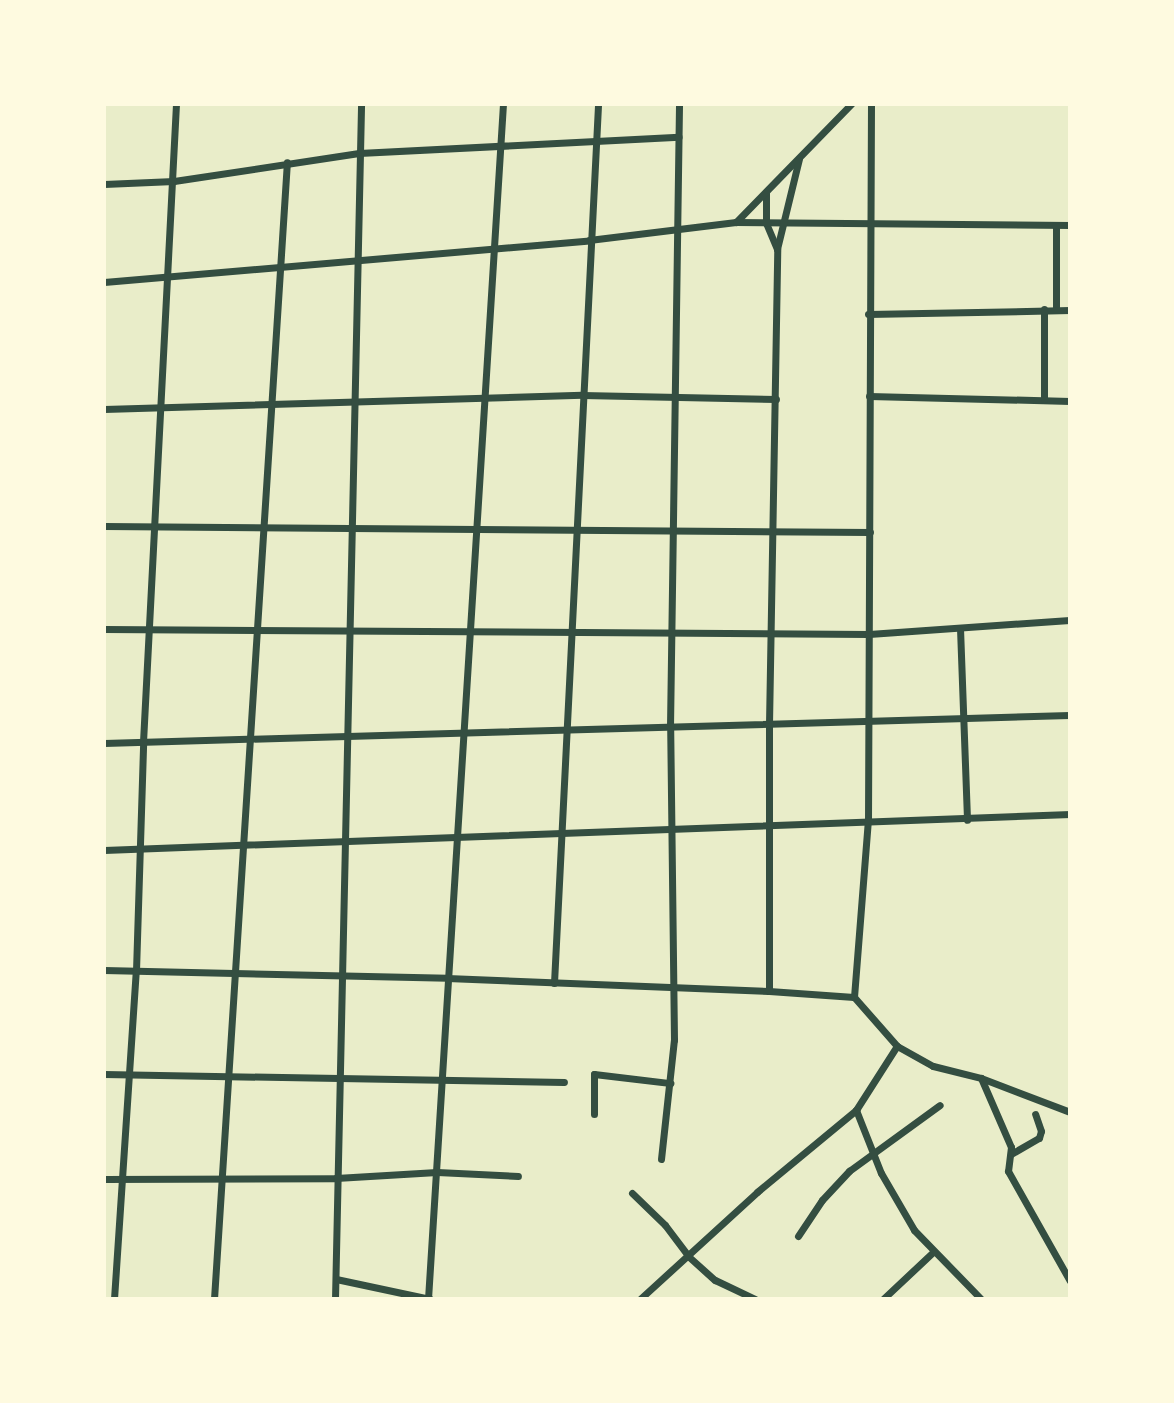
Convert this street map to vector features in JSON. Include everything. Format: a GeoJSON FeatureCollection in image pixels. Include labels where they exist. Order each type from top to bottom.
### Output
{"type":"FeatureCollection","features":[{"type":"Feature","properties":{"kind":"street"},"geometry":{"type":"LineString","coordinates":[[114,1299],[136,971],[138,849],[156,526],[158,408],[174,181],[176,104]]}},
{"type":"Feature","properties":{"kind":"street"},"geometry":{"type":"LineString","coordinates":[[335,1299],[361,104]]}},
{"type":"Feature","properties":{"kind":"street"},"geometry":{"type":"LineString","coordinates":[[336,1279],[429,1299],[467,631],[503,104]]}},
{"type":"Feature","properties":{"kind":"street"},"geometry":{"type":"LineString","coordinates":[[554,983],[598,104]]}},
{"type":"Feature","properties":{"kind":"street"},"geometry":{"type":"LineString","coordinates":[[661,1159],[674,1040],[670,727],[674,633],[679,104]]}},
{"type":"Feature","properties":{"kind":"street"},"geometry":{"type":"LineString","coordinates":[[736,222],[851,104]]}},
{"type":"Feature","properties":{"kind":"street"},"geometry":{"type":"LineString","coordinates":[[854,997],[868,821],[871,104]]}},
{"type":"Feature","properties":{"kind":"street"},"geometry":{"type":"LineString","coordinates":[[104,184],[174,181],[359,153],[501,145],[595,144],[679,137]]}},
{"type":"Feature","properties":{"kind":"street"},"geometry":{"type":"LineString","coordinates":[[769,991],[769,724],[777,249],[786,223],[799,159]]}},
{"type":"Feature","properties":{"kind":"street"},"geometry":{"type":"LineString","coordinates":[[214,1299],[287,162]]}},
{"type":"Feature","properties":{"kind":"street"},"geometry":{"type":"LineString","coordinates":[[766,193],[766,223],[777,249]]}},
{"type":"Feature","properties":{"kind":"street"},"geometry":{"type":"LineString","coordinates":[[104,282],[167,279],[494,246],[589,240],[736,222],[1070,225]]}},
{"type":"Feature","properties":{"kind":"street"},"geometry":{"type":"LineString","coordinates":[[1056,225],[1056,310]]}},
{"type":"Feature","properties":{"kind":"street"},"geometry":{"type":"LineString","coordinates":[[1044,309],[1044,399]]}},
{"type":"Feature","properties":{"kind":"street"},"geometry":{"type":"LineString","coordinates":[[868,314],[1070,310]]}},
{"type":"Feature","properties":{"kind":"street"},"geometry":{"type":"LineString","coordinates":[[104,409],[582,395],[776,399]]}},
{"type":"Feature","properties":{"kind":"street"},"geometry":{"type":"LineString","coordinates":[[869,396],[1070,401]]}},
{"type":"Feature","properties":{"kind":"street"},"geometry":{"type":"LineString","coordinates":[[104,526],[870,532]]}},
{"type":"Feature","properties":{"kind":"street"},"geometry":{"type":"LineString","coordinates":[[104,629],[869,634],[1070,620]]}},
{"type":"Feature","properties":{"kind":"street"},"geometry":{"type":"LineString","coordinates":[[960,628],[967,820]]}},
{"type":"Feature","properties":{"kind":"street"},"geometry":{"type":"LineString","coordinates":[[104,743],[1070,715]]}},
{"type":"Feature","properties":{"kind":"street"},"geometry":{"type":"LineString","coordinates":[[104,850],[1070,814]]}},
{"type":"Feature","properties":{"kind":"street"},"geometry":{"type":"LineString","coordinates":[[104,970],[673,986],[854,997],[897,1046],[933,1066],[981,1078],[1070,1112]]}},
{"type":"Feature","properties":{"kind":"street"},"geometry":{"type":"LineString","coordinates":[[640,1299],[757,1192],[856,1110],[897,1046]]}},
{"type":"Feature","properties":{"kind":"street"},"geometry":{"type":"LineString","coordinates":[[104,1074],[564,1082]]}},
{"type":"Feature","properties":{"kind":"street"},"geometry":{"type":"LineString","coordinates":[[594,1114],[594,1074],[670,1083]]}},
{"type":"Feature","properties":{"kind":"street"},"geometry":{"type":"LineString","coordinates":[[981,1078],[1011,1154],[1008,1171],[1070,1281]]}},
{"type":"Feature","properties":{"kind":"street"},"geometry":{"type":"LineString","coordinates":[[798,1236],[822,1200],[873,1153],[940,1105]]}},
{"type":"Feature","properties":{"kind":"street"},"geometry":{"type":"LineString","coordinates":[[856,1110],[873,1153],[914,1230],[981,1299]]}},
{"type":"Feature","properties":{"kind":"street"},"geometry":{"type":"LineString","coordinates":[[1011,1154],[1039,1138],[1041,1131],[1035,1114]]}},
{"type":"Feature","properties":{"kind":"street"},"geometry":{"type":"LineString","coordinates":[[104,1179],[336,1178],[437,1172],[518,1176]]}},
{"type":"Feature","properties":{"kind":"street"},"geometry":{"type":"LineString","coordinates":[[632,1193],[665,1225],[688,1256],[715,1280],[755,1299]]}},
{"type":"Feature","properties":{"kind":"street"},"geometry":{"type":"LineString","coordinates":[[883,1299],[933,1252]]}}]}
